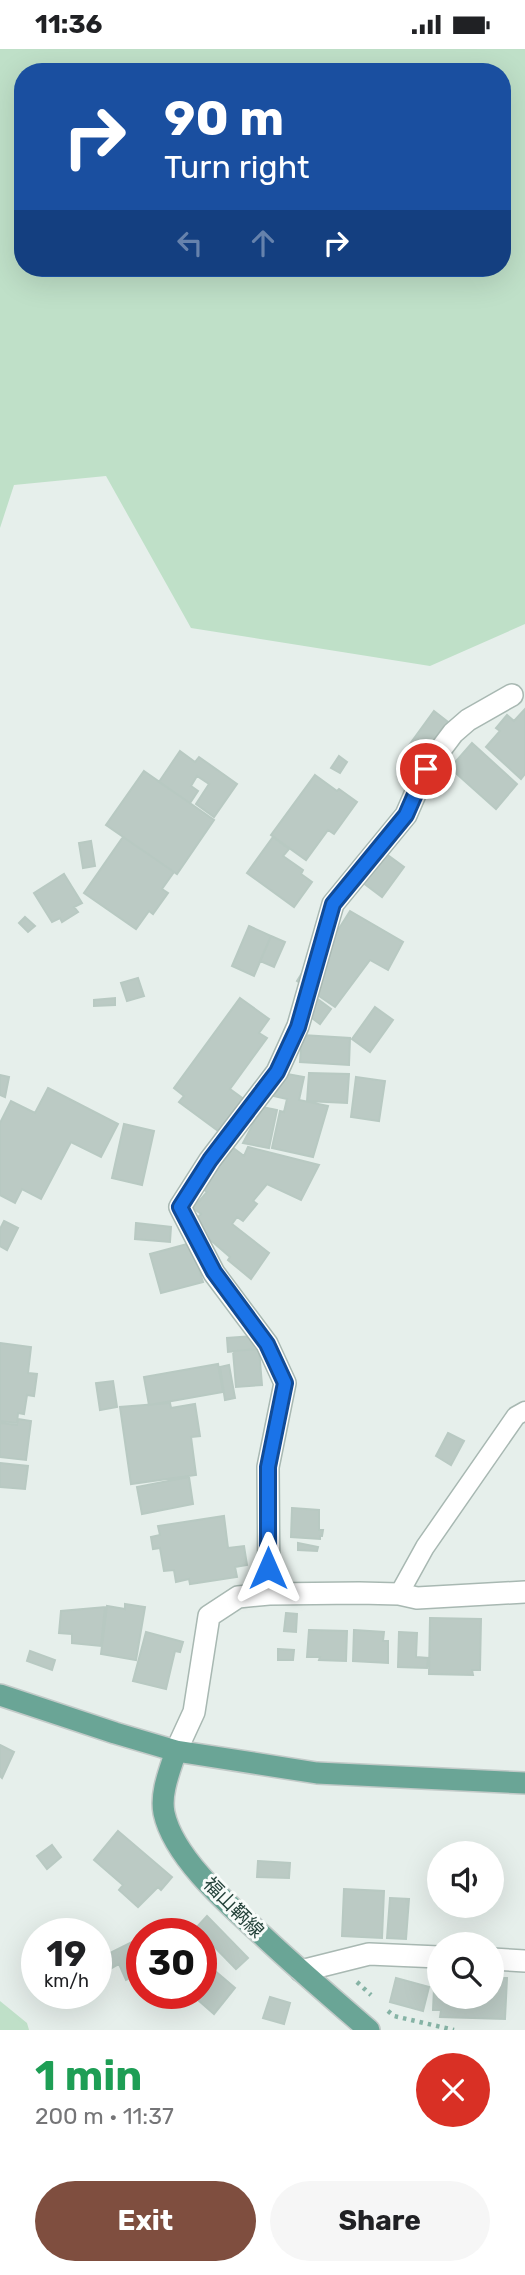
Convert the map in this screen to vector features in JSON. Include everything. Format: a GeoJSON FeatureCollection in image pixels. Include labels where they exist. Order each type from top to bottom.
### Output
{"type":"FeatureCollection","features":[{"type":"Feature","properties":{"kind":"main road"},"geometry":{"type":"LineString","coordinates":[[0,1695],[176,1751],[317,1773],[525,1783]]}},
{"type":"Feature","properties":{"kind":"main road","name":"福山鞆線"},"geometry":{"type":"LineString","coordinates":[[176,1751],[164,1789],[164,1812],[175,1840],[218,1895],[369,2030]]}},
{"type":"Feature","properties":{"kind":"street"},"geometry":{"type":"LineString","coordinates":[[268,1594],[268,1467],[285,1383],[267,1344],[214,1272],[180,1207],[210,1160],[277,1072],[298,1027],[333,904],[406,815],[426,769],[453,733],[468,720],[512,695]]}},
{"type":"Feature","properties":{"kind":"street"},"geometry":{"type":"LineString","coordinates":[[176,1751],[194,1712],[209,1616],[238,1597],[268,1594],[399,1594],[417,1598],[525,1591]]}},
{"type":"Feature","properties":{"kind":"street"},"geometry":{"type":"LineString","coordinates":[[301,1971],[369,1954],[427,1956]]}},
{"type":"Feature","properties":{"kind":"street"},"geometry":{"type":"LineString","coordinates":[[504,1960],[525,1961]]}},
{"type":"Feature","properties":{"kind":"lane"},"geometry":{"type":"LineString","coordinates":[[399,1594],[425,1547],[516,1416],[525,1411]]}},
{"type":"Feature","properties":{"kind":"path"},"geometry":{"type":"LineString","coordinates":[[336,1962],[375,1998]]}},
{"type":"Feature","properties":{"kind":"path"},"geometry":{"type":"LineString","coordinates":[[384,2007],[394,2016],[454,2030]]}},
{"type":"Feature","properties":{"kind":"green space"},"geometry":{"type":"Polygon","coordinates":[[[0,49],[525,49],[525,624],[430,666],[191,628],[106,476],[14,485],[0,528],[0,49]]]}},
{"type":"Feature","properties":{"kind":"green space"},"geometry":{"type":"Polygon","coordinates":[[[0,2001],[27,2023],[29,2030],[0,2030],[0,2001]]]}},
{"type":"Feature","properties":{"kind":"building"},"geometry":{"type":"Polygon","coordinates":[[[525,709],[525,774],[521,779],[486,747],[500,731],[496,728],[507,715],[514,721],[525,709]]]}},
{"type":"Feature","properties":{"kind":"building"},"geometry":{"type":"Polygon","coordinates":[[[434,711],[457,729],[430,766],[407,748],[434,711]]]}},
{"type":"Feature","properties":{"kind":"building"},"geometry":{"type":"Polygon","coordinates":[[[472,743],[517,784],[496,809],[450,768],[472,743]]]}},
{"type":"Feature","properties":{"kind":"building"},"geometry":{"type":"Polygon","coordinates":[[[180,751],[195,762],[199,757],[237,784],[214,817],[196,804],[209,784],[197,776],[191,786],[198,791],[190,803],[159,782],[180,751]]]}},
{"type":"Feature","properties":{"kind":"building"},"geometry":{"type":"Polygon","coordinates":[[[339,756],[347,762],[340,773],[331,768],[339,756]]]}},
{"type":"Feature","properties":{"kind":"building"},"geometry":{"type":"Polygon","coordinates":[[[144,771],[214,820],[177,874],[106,825],[144,771]]]}},
{"type":"Feature","properties":{"kind":"building"},"geometry":{"type":"Polygon","coordinates":[[[315,775],[357,802],[334,834],[328,830],[306,860],[271,835],[315,775]]]}},
{"type":"Feature","properties":{"kind":"building"},"geometry":{"type":"Polygon","coordinates":[[[123,837],[174,872],[162,889],[168,893],[153,914],[149,911],[136,929],[84,893],[123,837]]]}},
{"type":"Feature","properties":{"kind":"building"},"geometry":{"type":"Polygon","coordinates":[[[273,837],[289,849],[283,856],[303,870],[301,874],[312,882],[294,907],[247,873],[273,837]]]}},
{"type":"Feature","properties":{"kind":"building"},"geometry":{"type":"Polygon","coordinates":[[[91,841],[95,866],[83,868],[79,843],[91,841]]]}},
{"type":"Feature","properties":{"kind":"building"},"geometry":{"type":"Polygon","coordinates":[[[385,853],[404,867],[382,897],[362,882],[385,853]]]}},
{"type":"Feature","properties":{"kind":"building"},"geometry":{"type":"Polygon","coordinates":[[[64,874],[82,903],[74,907],[78,912],[62,922],[60,918],[52,922],[34,893],[64,874]]]}},
{"type":"Feature","properties":{"kind":"building"},"geometry":{"type":"Polygon","coordinates":[[[350,911],[403,942],[388,970],[370,960],[335,1007],[297,981],[332,926],[338,930],[350,911]]]}},
{"type":"Feature","properties":{"kind":"building"},"geometry":{"type":"Polygon","coordinates":[[[25,917],[35,926],[28,932],[19,923],[25,917]]]}},
{"type":"Feature","properties":{"kind":"building"},"geometry":{"type":"Polygon","coordinates":[[[249,926],[271,936],[254,976],[232,966],[249,926]]]}},
{"type":"Feature","properties":{"kind":"building"},"geometry":{"type":"Polygon","coordinates":[[[271,936],[285,942],[274,967],[260,961],[271,936]]]}},
{"type":"Feature","properties":{"kind":"building"},"geometry":{"type":"Polygon","coordinates":[[[138,978],[144,996],[127,1001],[121,983],[138,978]]]}},
{"type":"Feature","properties":{"kind":"building"},"geometry":{"type":"Polygon","coordinates":[[[311,994],[331,1009],[320,1024],[300,1009],[311,994]]]}},
{"type":"Feature","properties":{"kind":"building"},"geometry":{"type":"Polygon","coordinates":[[[115,998],[115,1005],[94,1006],[94,1000],[115,998]]]}},
{"type":"Feature","properties":{"kind":"building"},"geometry":{"type":"Polygon","coordinates":[[[240,998],[269,1019],[259,1033],[267,1038],[230,1089],[245,1100],[221,1133],[179,1102],[184,1096],[174,1088],[240,998]]]}},
{"type":"Feature","properties":{"kind":"building"},"geometry":{"type":"Polygon","coordinates":[[[375,1007],[393,1020],[370,1052],[352,1039],[375,1007]]]}},
{"type":"Feature","properties":{"kind":"building"},"geometry":{"type":"Polygon","coordinates":[[[302,1035],[350,1038],[349,1065],[300,1062],[302,1035]]]}},
{"type":"Feature","properties":{"kind":"building"},"geometry":{"type":"Polygon","coordinates":[[[309,1073],[349,1074],[347,1103],[307,1101],[309,1073]]]}},
{"type":"Feature","properties":{"kind":"building"},"geometry":{"type":"Polygon","coordinates":[[[287,1074],[304,1077],[299,1100],[328,1106],[313,1157],[272,1148],[280,1111],[284,1112],[287,1099],[274,1096],[287,1074]]]}},
{"type":"Feature","properties":{"kind":"building"},"geometry":{"type":"Polygon","coordinates":[[[0,1075],[9,1077],[5,1097],[0,1095],[0,1075]]]}},
{"type":"Feature","properties":{"kind":"building"},"geometry":{"type":"Polygon","coordinates":[[[356,1077],[385,1081],[379,1121],[351,1117],[356,1077]]]}},
{"type":"Feature","properties":{"kind":"building"},"geometry":{"type":"Polygon","coordinates":[[[48,1088],[118,1124],[101,1157],[71,1142],[41,1199],[22,1189],[15,1203],[0,1195],[0,1123],[11,1101],[35,1113],[48,1088]]]}},
{"type":"Feature","properties":{"kind":"building"},"geometry":{"type":"Polygon","coordinates":[[[262,1107],[277,1110],[269,1148],[243,1143],[262,1107]]]}},
{"type":"Feature","properties":{"kind":"building"},"geometry":{"type":"Polygon","coordinates":[[[124,1124],[154,1131],[142,1185],[112,1178],[124,1124]]]}},
{"type":"Feature","properties":{"kind":"building"},"geometry":{"type":"Polygon","coordinates":[[[232,1147],[244,1156],[248,1147],[319,1165],[301,1200],[267,1184],[253,1201],[257,1204],[243,1221],[237,1217],[232,1224],[269,1253],[251,1279],[192,1224],[201,1214],[193,1208],[207,1192],[199,1186],[232,1147]]]}},
{"type":"Feature","properties":{"kind":"building"},"geometry":{"type":"Polygon","coordinates":[[[4,1221],[18,1228],[7,1250],[0,1246],[0,1229],[4,1221]]]}},
{"type":"Feature","properties":{"kind":"building"},"geometry":{"type":"Polygon","coordinates":[[[136,1223],[171,1227],[170,1242],[135,1239],[136,1223]]]}},
{"type":"Feature","properties":{"kind":"building"},"geometry":{"type":"Polygon","coordinates":[[[191,1243],[203,1282],[161,1293],[150,1254],[191,1243]]]}},
{"type":"Feature","properties":{"kind":"building"},"geometry":{"type":"Polygon","coordinates":[[[253,1336],[254,1349],[228,1352],[227,1338],[253,1336]]]}},
{"type":"Feature","properties":{"kind":"building"},"geometry":{"type":"Polygon","coordinates":[[[0,1343],[31,1347],[28,1373],[37,1374],[34,1396],[27,1395],[24,1414],[18,1413],[17,1423],[0,1421],[0,1343]]]}},
{"type":"Feature","properties":{"kind":"building"},"geometry":{"type":"Polygon","coordinates":[[[259,1349],[262,1385],[236,1387],[233,1351],[259,1349]]]}},
{"type":"Feature","properties":{"kind":"building"},"geometry":{"type":"Polygon","coordinates":[[[218,1364],[223,1392],[149,1405],[144,1377],[218,1364]]]}},
{"type":"Feature","properties":{"kind":"building"},"geometry":{"type":"Polygon","coordinates":[[[229,1365],[235,1398],[225,1400],[220,1367],[229,1365]]]}},
{"type":"Feature","properties":{"kind":"building"},"geometry":{"type":"Polygon","coordinates":[[[113,1381],[117,1407],[100,1410],[96,1383],[113,1381]]]}},
{"type":"Feature","properties":{"kind":"building"},"geometry":{"type":"Polygon","coordinates":[[[170,1403],[171,1408],[195,1404],[200,1436],[191,1437],[196,1475],[131,1484],[120,1407],[170,1403]]]}},
{"type":"Feature","properties":{"kind":"building"},"geometry":{"type":"Polygon","coordinates":[[[18,1419],[31,1421],[26,1460],[0,1457],[0,1423],[17,1425],[18,1419]]]}},
{"type":"Feature","properties":{"kind":"building"},"geometry":{"type":"Polygon","coordinates":[[[448,1433],[464,1441],[451,1465],[436,1456],[448,1433]]]}},
{"type":"Feature","properties":{"kind":"building"},"geometry":{"type":"Polygon","coordinates":[[[0,1463],[28,1466],[25,1489],[0,1487],[0,1463]]]}},
{"type":"Feature","properties":{"kind":"building"},"geometry":{"type":"Polygon","coordinates":[[[189,1477],[193,1504],[142,1514],[137,1487],[189,1477]]]}},
{"type":"Feature","properties":{"kind":"building"},"geometry":{"type":"Polygon","coordinates":[[[292,1508],[319,1510],[319,1530],[323,1530],[320,1539],[291,1537],[292,1508]]]}},
{"type":"Feature","properties":{"kind":"building"},"geometry":{"type":"Polygon","coordinates":[[[224,1516],[228,1548],[244,1546],[247,1565],[235,1567],[237,1577],[190,1584],[189,1579],[176,1582],[174,1570],[164,1571],[160,1548],[153,1549],[151,1537],[160,1535],[158,1526],[224,1516]]]}},
{"type":"Feature","properties":{"kind":"building"},"geometry":{"type":"Polygon","coordinates":[[[298,1543],[318,1547],[317,1551],[298,1550],[298,1543]]]}},
{"type":"Feature","properties":{"kind":"building"},"geometry":{"type":"Polygon","coordinates":[[[125,1604],[145,1607],[136,1660],[101,1654],[107,1606],[125,1609],[125,1604]]]}},
{"type":"Feature","properties":{"kind":"building"},"geometry":{"type":"Polygon","coordinates":[[[105,1607],[101,1646],[72,1643],[72,1634],[59,1633],[61,1611],[105,1607]]]}},
{"type":"Feature","properties":{"kind":"building"},"geometry":{"type":"Polygon","coordinates":[[[286,1613],[297,1614],[296,1632],[284,1631],[286,1613]]]}},
{"type":"Feature","properties":{"kind":"building"},"geometry":{"type":"Polygon","coordinates":[[[430,1618],[481,1619],[480,1670],[472,1670],[473,1675],[429,1674],[430,1618]]]}},
{"type":"Feature","properties":{"kind":"building"},"geometry":{"type":"Polygon","coordinates":[[[309,1630],[347,1631],[346,1661],[307,1657],[309,1630]]]}},
{"type":"Feature","properties":{"kind":"building"},"geometry":{"type":"Polygon","coordinates":[[[354,1630],[384,1632],[383,1641],[388,1641],[388,1663],[353,1661],[354,1630]]]}},
{"type":"Feature","properties":{"kind":"building"},"geometry":{"type":"Polygon","coordinates":[[[146,1632],[183,1642],[180,1652],[175,1651],[166,1689],[133,1681],[146,1632]]]}},
{"type":"Feature","properties":{"kind":"building"},"geometry":{"type":"Polygon","coordinates":[[[399,1632],[417,1633],[416,1657],[428,1658],[427,1668],[398,1667],[399,1632]]]}},
{"type":"Feature","properties":{"kind":"building"},"geometry":{"type":"Polygon","coordinates":[[[278,1649],[294,1650],[293,1660],[278,1660],[278,1649]]]}},
{"type":"Feature","properties":{"kind":"building"},"geometry":{"type":"Polygon","coordinates":[[[30,1651],[55,1660],[52,1670],[27,1661],[30,1651]]]}},
{"type":"Feature","properties":{"kind":"building"},"geometry":{"type":"Polygon","coordinates":[[[0,1745],[14,1752],[2,1778],[0,1776],[0,1745]]]}},
{"type":"Feature","properties":{"kind":"building"},"geometry":{"type":"Polygon","coordinates":[[[118,1831],[172,1877],[161,1890],[158,1887],[138,1907],[119,1890],[123,1885],[94,1860],[118,1831]]]}},
{"type":"Feature","properties":{"kind":"building"},"geometry":{"type":"Polygon","coordinates":[[[52,1845],[61,1857],[47,1869],[37,1856],[52,1845]]]}},
{"type":"Feature","properties":{"kind":"building"},"geometry":{"type":"Polygon","coordinates":[[[258,1861],[290,1863],[289,1878],[257,1877],[258,1861]]]}},
{"type":"Feature","properties":{"kind":"building"},"geometry":{"type":"Polygon","coordinates":[[[344,1889],[384,1891],[382,1938],[342,1936],[344,1889]]]}},
{"type":"Feature","properties":{"kind":"building"},"geometry":{"type":"Polygon","coordinates":[[[390,1898],[409,1899],[406,1939],[387,1938],[390,1898]]]}},
{"type":"Feature","properties":{"kind":"building"},"geometry":{"type":"Polygon","coordinates":[[[217,1926],[248,1958],[236,1969],[217,1950],[217,1926]]]}},
{"type":"Feature","properties":{"kind":"building"},"geometry":{"type":"Polygon","coordinates":[[[126,1945],[126,1980],[119,1964],[112,1968],[112,1952],[126,1945]]]}},
{"type":"Feature","properties":{"kind":"building"},"geometry":{"type":"Polygon","coordinates":[[[217,1973],[235,1988],[214,2014],[208,2009],[217,2009],[217,1973]]]}},
{"type":"Feature","properties":{"kind":"building"},"geometry":{"type":"Polygon","coordinates":[[[396,1978],[427,1986],[423,2011],[390,2002],[396,1978]]]}},
{"type":"Feature","properties":{"kind":"building"},"geometry":{"type":"Polygon","coordinates":[[[504,1978],[507,1978],[505,2019],[440,2017],[441,2010],[433,2010],[504,2009],[504,1978]]]}},
{"type":"Feature","properties":{"kind":"building"},"geometry":{"type":"Polygon","coordinates":[[[270,1997],[290,2003],[284,2024],[263,2018],[270,1997]]]}},
{"type":"Feature","properties":{"kind":"route"},"geometry":{"type":"LineString","coordinates":[[268,1568],[268,1467],[285,1383],[267,1344],[214,1272],[180,1207],[210,1160],[277,1072],[298,1027],[333,904],[406,815],[426,769]]}}]}
